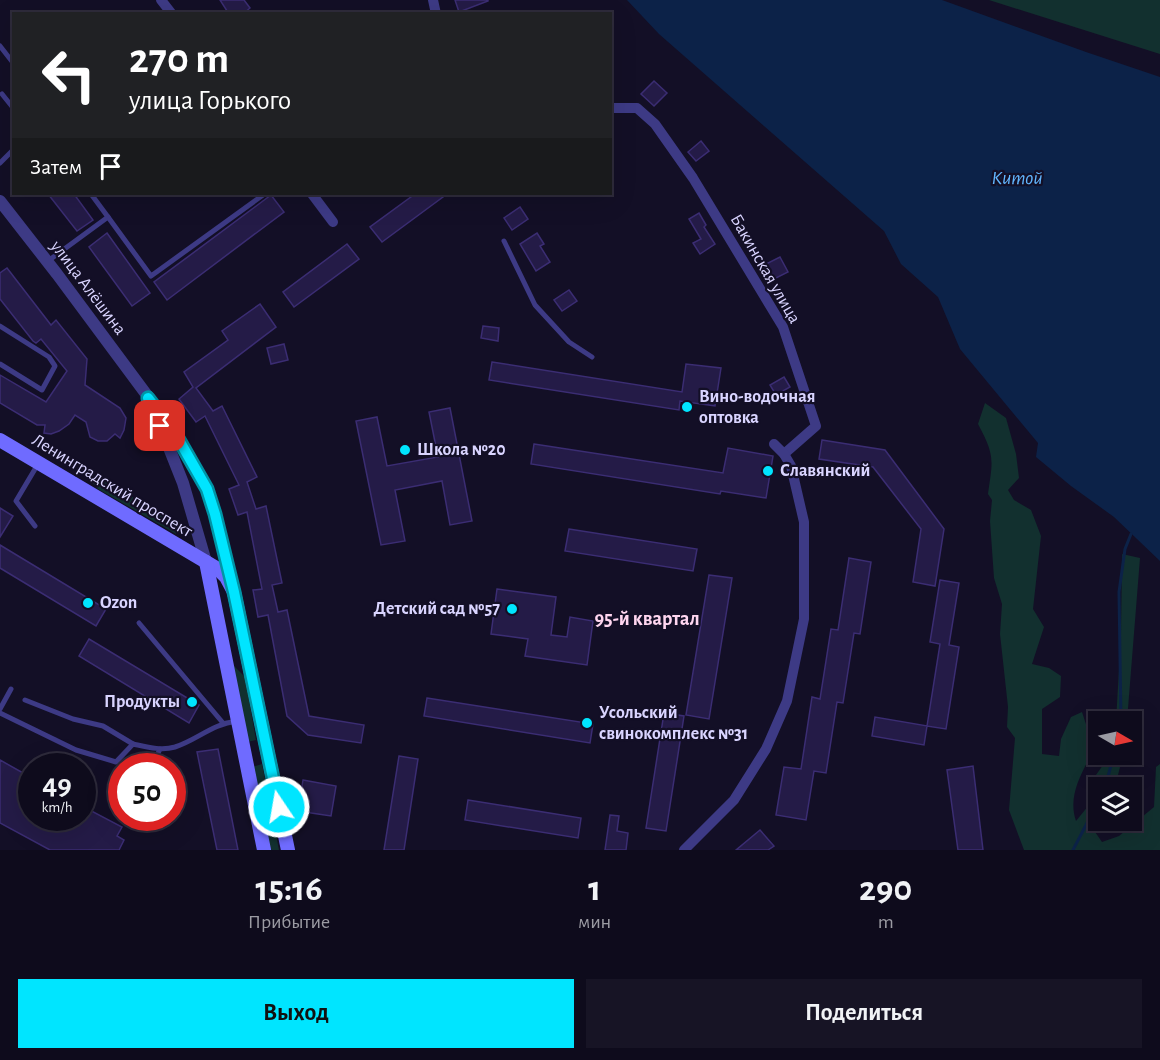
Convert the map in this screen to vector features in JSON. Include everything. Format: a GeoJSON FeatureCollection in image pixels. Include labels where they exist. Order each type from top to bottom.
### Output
{"type":"FeatureCollection","features":[{"type":"Feature","properties":{"kind":"main road","name":"Ленинградский проспект"},"geometry":{"type":"LineString","coordinates":[[0,440],[218,569],[226,577],[234,592]]}},
{"type":"Feature","properties":{"kind":"main road"},"geometry":{"type":"LineString","coordinates":[[206,562],[230,722],[247,768],[264,850]]}},
{"type":"Feature","properties":{"kind":"main road"},"geometry":{"type":"LineString","coordinates":[[234,592],[288,850]]}},
{"type":"Feature","properties":{"kind":"main road"},"geometry":{"type":"LineString","coordinates":[[247,768],[249,759],[254,755],[263,754],[269,759]]}},
{"type":"Feature","properties":{"kind":"street"},"geometry":{"type":"LineString","coordinates":[[161,0],[170,12]]}},
{"type":"Feature","properties":{"kind":"street","name":"Бакинская улица"},"geometry":{"type":"LineString","coordinates":[[612,108],[637,108],[655,124],[693,178],[783,327],[816,426],[784,454]]}},
{"type":"Feature","properties":{"kind":"street"},"geometry":{"type":"LineString","coordinates":[[313,195],[333,222]]}},
{"type":"Feature","properties":{"kind":"street","name":"улица Алёшина"},"geometry":{"type":"LineString","coordinates":[[0,201],[148,398]]}},
{"type":"Feature","properties":{"kind":"street"},"geometry":{"type":"LineString","coordinates":[[148,398],[183,483],[206,562]]}},
{"type":"Feature","properties":{"kind":"street"},"geometry":{"type":"LineString","coordinates":[[148,398],[175,433],[207,489],[234,592]]}},
{"type":"Feature","properties":{"kind":"street"},"geometry":{"type":"LineString","coordinates":[[684,850],[734,800],[766,749],[787,701],[804,619],[804,522],[791,466],[774,444]]}},
{"type":"Feature","properties":{"kind":"lane"},"geometry":{"type":"LineString","coordinates":[[0,46],[12,61]]}},
{"type":"Feature","properties":{"kind":"lane"},"geometry":{"type":"LineString","coordinates":[[2,94],[12,107]]}},
{"type":"Feature","properties":{"kind":"lane"},"geometry":{"type":"LineString","coordinates":[[0,164],[12,151]]}},
{"type":"Feature","properties":{"kind":"lane"},"geometry":{"type":"LineString","coordinates":[[92,195],[151,276],[262,195]]}},
{"type":"Feature","properties":{"kind":"lane"},"geometry":{"type":"LineString","coordinates":[[47,262],[108,217]]}},
{"type":"Feature","properties":{"kind":"lane"},"geometry":{"type":"LineString","coordinates":[[504,241],[535,305],[569,342],[592,357]]}},
{"type":"Feature","properties":{"kind":"lane"},"geometry":{"type":"LineString","coordinates":[[0,326],[49,357],[55,366],[42,390],[0,364]]}},
{"type":"Feature","properties":{"kind":"lane"},"geometry":{"type":"LineString","coordinates":[[34,526],[16,501],[39,463]]}},
{"type":"Feature","properties":{"kind":"lane"},"geometry":{"type":"LineString","coordinates":[[25,700],[73,719],[103,726],[133,744],[160,749],[176,747],[230,722],[139,623]]}},
{"type":"Feature","properties":{"kind":"lane"},"geometry":{"type":"LineString","coordinates":[[11,689],[0,711],[76,750],[117,762],[133,744]]}},
{"type":"Feature","properties":{"kind":"lane"},"geometry":{"type":"LineString","coordinates":[[158,753],[160,749]]}},
{"type":"Feature","properties":{"kind":"green space"},"geometry":{"type":"Polygon","coordinates":[[[989,0],[1160,0],[1160,54],[989,0]]]}},
{"type":"Feature","properties":{"kind":"green space"},"geometry":{"type":"Polygon","coordinates":[[[985,403],[1006,418],[1016,454],[1019,478],[1008,490],[1014,500],[1031,510],[1041,536],[1033,609],[1044,627],[1032,664],[1049,668],[1061,676],[1060,697],[1042,709],[1042,754],[1059,756],[1061,739],[1071,717],[1082,712],[1088,730],[1088,761],[1075,793],[1074,811],[1076,821],[1088,806],[1088,831],[1094,831],[1102,842],[1119,836],[1125,831],[1142,831],[1142,817],[1154,807],[1156,767],[1160,764],[1160,850],[1024,850],[1009,810],[1015,738],[1007,727],[1008,707],[1000,634],[1002,604],[994,578],[990,521],[992,500],[988,494],[991,458],[978,424],[985,403]]]}},
{"type":"Feature","properties":{"kind":"green space"},"geometry":{"type":"Polygon","coordinates":[[[90,472],[180,525],[176,534],[98,489],[89,479],[90,472]]]}},
{"type":"Feature","properties":{"kind":"green space"},"geometry":{"type":"Polygon","coordinates":[[[1122,554],[1140,558],[1128,711],[1117,711],[1122,554]]]}},
{"type":"Feature","properties":{"kind":"green space"},"geometry":{"type":"Polygon","coordinates":[[[233,665],[245,677],[256,740],[247,742],[233,665]]]}},
{"type":"Feature","properties":{"kind":"green space"},"geometry":{"type":"Polygon","coordinates":[[[262,764],[279,850],[269,850],[252,767],[262,764]]]}},
{"type":"Feature","properties":{"kind":"green space"},"geometry":{"type":"Polygon","coordinates":[[[1103,765],[1120,765],[1118,777],[1096,777],[1103,765]]]}},
{"type":"Feature","properties":{"kind":"water","name":"Китой"},"geometry":{"type":"Polygon","coordinates":[[[627,0],[942,0],[1160,77],[1160,561],[1114,517],[1036,457],[1038,443],[960,349],[938,297],[901,264],[884,231],[659,34],[627,0]]]}},
{"type":"Feature","properties":{"kind":"building"},"geometry":{"type":"Polygon","coordinates":[[[220,0],[244,0],[250,8],[245,12],[228,12],[220,0]]]}},
{"type":"Feature","properties":{"kind":"building"},"geometry":{"type":"Polygon","coordinates":[[[455,0],[488,0],[488,1],[459,12],[455,0]]]}},
{"type":"Feature","properties":{"kind":"building"},"geometry":{"type":"Polygon","coordinates":[[[654,81],[667,93],[654,106],[641,94],[654,81]]]}},
{"type":"Feature","properties":{"kind":"building"},"geometry":{"type":"Polygon","coordinates":[[[701,141],[709,151],[696,161],[688,152],[701,141]]]}},
{"type":"Feature","properties":{"kind":"building"},"geometry":{"type":"Polygon","coordinates":[[[49,195],[75,195],[93,220],[77,231],[49,195]]]}},
{"type":"Feature","properties":{"kind":"building"},"geometry":{"type":"Polygon","coordinates":[[[271,195],[284,212],[167,300],[154,282],[271,195]]]}},
{"type":"Feature","properties":{"kind":"building"},"geometry":{"type":"Polygon","coordinates":[[[414,195],[446,195],[382,242],[370,227],[414,195]]]}},
{"type":"Feature","properties":{"kind":"building"},"geometry":{"type":"Polygon","coordinates":[[[520,207],[528,219],[512,230],[504,218],[520,207]]]}},
{"type":"Feature","properties":{"kind":"building"},"geometry":{"type":"Polygon","coordinates":[[[699,213],[706,225],[704,227],[715,244],[700,254],[693,243],[701,239],[689,219],[699,213]]]}},
{"type":"Feature","properties":{"kind":"building"},"geometry":{"type":"Polygon","coordinates":[[[107,233],[150,293],[132,306],[89,247],[107,233]]]}},
{"type":"Feature","properties":{"kind":"building"},"geometry":{"type":"Polygon","coordinates":[[[537,233],[544,244],[540,246],[550,262],[536,271],[520,244],[537,233]]]}},
{"type":"Feature","properties":{"kind":"building"},"geometry":{"type":"Polygon","coordinates":[[[347,244],[359,259],[294,307],[283,292],[347,244]]]}},
{"type":"Feature","properties":{"kind":"building"},"geometry":{"type":"Polygon","coordinates":[[[780,257],[788,272],[772,280],[764,265],[780,257]]]}},
{"type":"Feature","properties":{"kind":"building"},"geometry":{"type":"Polygon","coordinates":[[[7,268],[51,325],[56,320],[87,359],[85,385],[120,408],[126,418],[120,438],[115,434],[107,441],[98,441],[90,437],[86,422],[75,415],[69,424],[59,431],[51,434],[44,433],[45,425],[37,425],[0,403],[0,375],[46,402],[67,371],[41,339],[36,343],[33,341],[0,299],[0,273],[7,268]]]}},
{"type":"Feature","properties":{"kind":"building"},"geometry":{"type":"Polygon","coordinates":[[[569,290],[577,301],[562,311],[554,300],[569,290]]]}},
{"type":"Feature","properties":{"kind":"building"},"geometry":{"type":"Polygon","coordinates":[[[260,304],[276,327],[196,388],[213,411],[222,406],[257,477],[247,482],[256,509],[266,506],[282,583],[272,585],[278,612],[287,610],[309,716],[364,725],[361,743],[308,735],[287,716],[268,615],[258,617],[253,590],[262,589],[247,512],[238,515],[229,489],[239,485],[205,416],[196,422],[179,399],[193,387],[184,372],[228,340],[222,331],[260,304]]]}},
{"type":"Feature","properties":{"kind":"building"},"geometry":{"type":"Polygon","coordinates":[[[483,326],[499,328],[498,341],[481,338],[483,326]]]}},
{"type":"Feature","properties":{"kind":"building"},"geometry":{"type":"Polygon","coordinates":[[[284,344],[288,360],[271,364],[267,348],[284,344]]]}},
{"type":"Feature","properties":{"kind":"building"},"geometry":{"type":"Polygon","coordinates":[[[492,362],[682,392],[686,364],[721,368],[715,406],[680,401],[679,410],[489,380],[492,362]]]}},
{"type":"Feature","properties":{"kind":"building"},"geometry":{"type":"Polygon","coordinates":[[[784,377],[790,387],[776,395],[770,385],[784,377]]]}},
{"type":"Feature","properties":{"kind":"building"},"geometry":{"type":"Polygon","coordinates":[[[450,408],[472,521],[450,525],[442,481],[395,490],[405,541],[381,545],[356,421],[377,417],[387,466],[438,457],[429,412],[450,408]]]}},
{"type":"Feature","properties":{"kind":"building"},"geometry":{"type":"Polygon","coordinates":[[[822,440],[885,450],[944,529],[935,586],[913,582],[921,529],[873,467],[819,459],[822,440]]]}},
{"type":"Feature","properties":{"kind":"building"},"geometry":{"type":"Polygon","coordinates":[[[534,444],[723,473],[728,448],[773,456],[766,498],[721,491],[720,494],[531,464],[534,444]]]}},
{"type":"Feature","properties":{"kind":"building"},"geometry":{"type":"Polygon","coordinates":[[[0,508],[13,516],[0,537],[0,508]]]}},
{"type":"Feature","properties":{"kind":"building"},"geometry":{"type":"Polygon","coordinates":[[[569,529],[697,549],[693,571],[565,551],[569,529]]]}},
{"type":"Feature","properties":{"kind":"building"},"geometry":{"type":"Polygon","coordinates":[[[0,545],[106,609],[96,626],[0,568],[0,545]]]}},
{"type":"Feature","properties":{"kind":"building"},"geometry":{"type":"Polygon","coordinates":[[[849,558],[871,562],[860,634],[854,633],[843,703],[837,702],[826,773],[814,771],[806,820],[776,815],[784,767],[801,769],[812,697],[820,699],[831,629],[838,630],[849,558]]]}},
{"type":"Feature","properties":{"kind":"building"},"geometry":{"type":"Polygon","coordinates":[[[709,575],[732,578],[709,719],[686,715],[709,575]]]}},
{"type":"Feature","properties":{"kind":"building"},"geometry":{"type":"Polygon","coordinates":[[[940,580],[959,583],[949,645],[959,647],[946,729],[927,726],[940,644],[930,642],[940,580]]]}},
{"type":"Feature","properties":{"kind":"building"},"geometry":{"type":"Polygon","coordinates":[[[497,589],[556,597],[551,635],[567,637],[570,617],[593,621],[587,665],[525,656],[528,639],[491,634],[497,589]]]}},
{"type":"Feature","properties":{"kind":"building"},"geometry":{"type":"Polygon","coordinates":[[[89,639],[199,705],[189,723],[79,656],[89,639]]]}},
{"type":"Feature","properties":{"kind":"building"},"geometry":{"type":"Polygon","coordinates":[[[427,698],[593,724],[590,743],[424,716],[427,698]]]}},
{"type":"Feature","properties":{"kind":"building"},"geometry":{"type":"Polygon","coordinates":[[[664,713],[684,716],[666,831],[646,828],[664,713]]]}},
{"type":"Feature","properties":{"kind":"building"},"geometry":{"type":"Polygon","coordinates":[[[875,717],[927,726],[924,745],[872,736],[875,717]]]}},
{"type":"Feature","properties":{"kind":"building"},"geometry":{"type":"Polygon","coordinates":[[[218,749],[238,850],[217,850],[197,752],[218,749]]]}},
{"type":"Feature","properties":{"kind":"building"},"geometry":{"type":"Polygon","coordinates":[[[399,756],[418,759],[404,850],[384,850],[399,756]]]}},
{"type":"Feature","properties":{"kind":"building"},"geometry":{"type":"Polygon","coordinates":[[[0,760],[18,770],[18,831],[96,831],[96,813],[108,820],[108,831],[120,831],[117,836],[124,840],[119,850],[50,850],[0,823],[0,760]]]}},
{"type":"Feature","properties":{"kind":"building"},"geometry":{"type":"Polygon","coordinates":[[[973,766],[983,850],[958,850],[947,770],[973,766]]]}},
{"type":"Feature","properties":{"kind":"building"},"geometry":{"type":"Polygon","coordinates":[[[303,780],[336,786],[331,816],[298,811],[303,780]]]}},
{"type":"Feature","properties":{"kind":"building"},"geometry":{"type":"Polygon","coordinates":[[[468,800],[581,818],[578,838],[465,820],[468,800]]]}},
{"type":"Feature","properties":{"kind":"building"},"geometry":{"type":"Polygon","coordinates":[[[610,815],[619,816],[617,831],[628,833],[626,850],[605,850],[610,815]]]}},
{"type":"Feature","properties":{"kind":"building"},"geometry":{"type":"Polygon","coordinates":[[[760,830],[774,846],[768,850],[736,850],[760,830]]]}},
{"type":"Feature","properties":{"kind":"waterway"},"geometry":{"type":"LineString","coordinates":[[1121,711],[1119,592],[1125,549],[1131,534]]}},
{"type":"Feature","properties":{"kind":"waterway"},"geometry":{"type":"LineString","coordinates":[[1108,777],[1111,765]]}},
{"type":"Feature","properties":{"kind":"waterway"},"geometry":{"type":"LineString","coordinates":[[1073,850],[1088,821]]}},
{"type":"Feature","properties":{"kind":"place","name":"Вино-водочная оптовка"},"geometry":{"type":"Point","coordinates":[687,407]}},
{"type":"Feature","properties":{"kind":"place","name":"Школа №20"},"geometry":{"type":"Point","coordinates":[405,450]}},
{"type":"Feature","properties":{"kind":"place","name":"Славянский"},"geometry":{"type":"Point","coordinates":[768,471]}},
{"type":"Feature","properties":{"kind":"place","name":"Ozon"},"geometry":{"type":"Point","coordinates":[88,603]}},
{"type":"Feature","properties":{"kind":"place","name":"Детский сад №57"},"geometry":{"type":"Point","coordinates":[512,609]}},
{"type":"Feature","properties":{"kind":"place","name":"Продукты"},"geometry":{"type":"Point","coordinates":[192,702]}},
{"type":"Feature","properties":{"kind":"place","name":"Усольский свинокомплекс №31"},"geometry":{"type":"Point","coordinates":[587,723]}},
{"type":"Feature","properties":{"kind":"district","name":"95-й квартал"},"geometry":{"type":"Point","coordinates":[647,619]}},
{"type":"Feature","properties":{"kind":"route"},"geometry":{"type":"LineString","coordinates":[[160,426],[148,398],[175,433],[207,489],[234,592],[279,807]]}}]}
